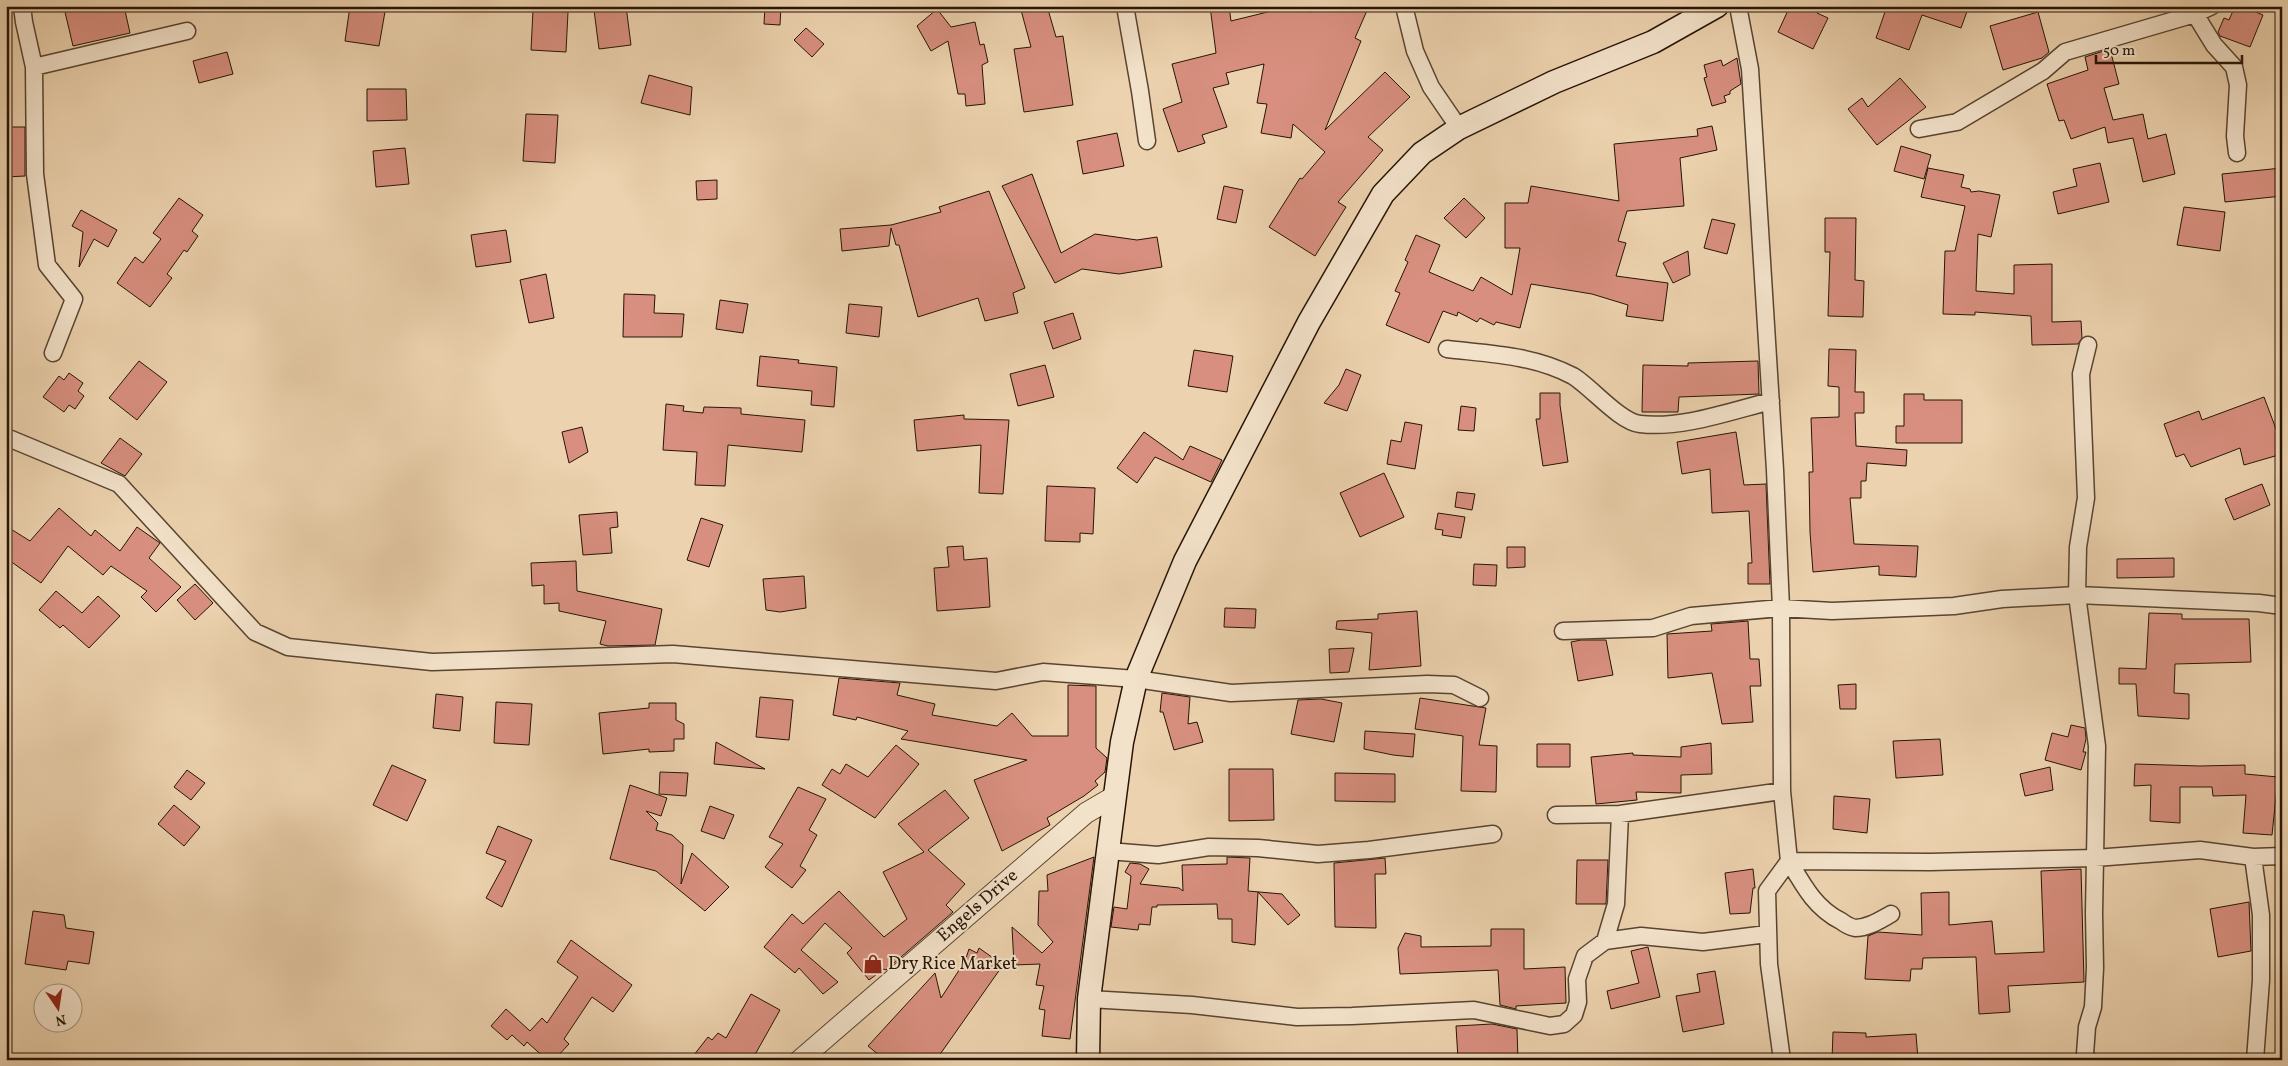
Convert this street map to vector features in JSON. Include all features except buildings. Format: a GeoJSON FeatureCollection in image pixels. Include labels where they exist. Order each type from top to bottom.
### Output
{"type":"FeatureCollection","features":[{"type":"Feature","properties":{"kind":"main road"},"geometry":{"type":"LineString","coordinates":[[1088,1060],[1089,999],[1122,742],[1136,679],[1185,561],[1309,322],[1378,202],[1383,194],[1422,153],[1459,128],[1554,82],[1654,42],[1717,6]]}},
{"type":"Feature","properties":{"kind":"street"},"geometry":{"type":"LineString","coordinates":[[22,6],[34,67],[35,174],[47,266],[74,299],[53,353]]}},
{"type":"Feature","properties":{"kind":"street"},"geometry":{"type":"LineString","coordinates":[[1125,6],[1146,141]]}},
{"type":"Feature","properties":{"kind":"street"},"geometry":{"type":"LineString","coordinates":[[1404,6],[1415,51],[1431,87],[1459,128]]}},
{"type":"Feature","properties":{"kind":"street"},"geometry":{"type":"LineString","coordinates":[[1738,6],[1750,69],[1771,401],[1781,608],[1782,791],[1789,861],[1804,889],[1818,905],[1837,919],[1854,928],[1871,925],[1891,914]]}},
{"type":"Feature","properties":{"kind":"street"},"geometry":{"type":"LineString","coordinates":[[1919,129],[1957,122],[2044,71],[2065,52],[2195,14],[2212,6]]}},
{"type":"Feature","properties":{"kind":"street"},"geometry":{"type":"LineString","coordinates":[[2195,14],[2214,45],[2234,67],[2238,85],[2237,152]]}},
{"type":"Feature","properties":{"kind":"street"},"geometry":{"type":"LineString","coordinates":[[34,67],[187,31]]}},
{"type":"Feature","properties":{"kind":"street"},"geometry":{"type":"LineString","coordinates":[[2088,345],[2081,374],[2086,498],[2078,546],[2077,596],[2097,746],[2093,1007],[2087,1027],[2085,1054],[2088,1060]]}},
{"type":"Feature","properties":{"kind":"street"},"geometry":{"type":"LineString","coordinates":[[1447,349],[1526,358],[1574,376],[1608,406],[1638,424],[1674,424],[1771,401]]}},
{"type":"Feature","properties":{"kind":"street"},"geometry":{"type":"LineString","coordinates":[[6,437],[119,484],[255,632],[288,647],[432,662],[673,654],[996,681],[1043,672],[1136,679],[1231,693],[1426,684],[1454,685],[1480,698]]}},
{"type":"Feature","properties":{"kind":"street"},"geometry":{"type":"LineString","coordinates":[[1563,631],[1653,628],[1691,616],[1781,608],[1841,611],[1954,606],[2002,599],[2077,596],[2259,603],[2282,606]]}},
{"type":"Feature","properties":{"kind":"street"},"geometry":{"type":"LineString","coordinates":[[1556,815],[1620,814],[1782,791]]}},
{"type":"Feature","properties":{"kind":"street","name":"Engels Drive"},"geometry":{"type":"LineString","coordinates":[[800,1060],[1079,819],[1115,796]]}},
{"type":"Feature","properties":{"kind":"street"},"geometry":{"type":"LineString","coordinates":[[1605,941],[1616,904],[1620,814]]}},
{"type":"Feature","properties":{"kind":"street"},"geometry":{"type":"LineString","coordinates":[[1108,851],[1158,855],[1209,847],[1258,848],[1318,854],[1369,850],[1493,834]]}},
{"type":"Feature","properties":{"kind":"street"},"geometry":{"type":"LineString","coordinates":[[1789,861],[1930,862],[2095,858],[2200,850],[2253,857],[2282,856]]}},
{"type":"Feature","properties":{"kind":"street"},"geometry":{"type":"LineString","coordinates":[[2253,857],[2261,915],[2261,980],[2255,1060]]}},
{"type":"Feature","properties":{"kind":"street"},"geometry":{"type":"LineString","coordinates":[[1782,1060],[1776,1023],[1767,934],[1767,891],[1789,861]]}},
{"type":"Feature","properties":{"kind":"street"},"geometry":{"type":"LineString","coordinates":[[1089,999],[1192,1005],[1297,1017],[1474,1010],[1550,1026],[1564,1024],[1574,1015],[1578,1002],[1577,978],[1585,956],[1605,941],[1641,936],[1703,942],[1767,934]]}},
{"type":"Feature","properties":{"kind":"place","name":"Dry Rice Market"},"geometry":{"type":"Point","coordinates":[873,964]}}]}
